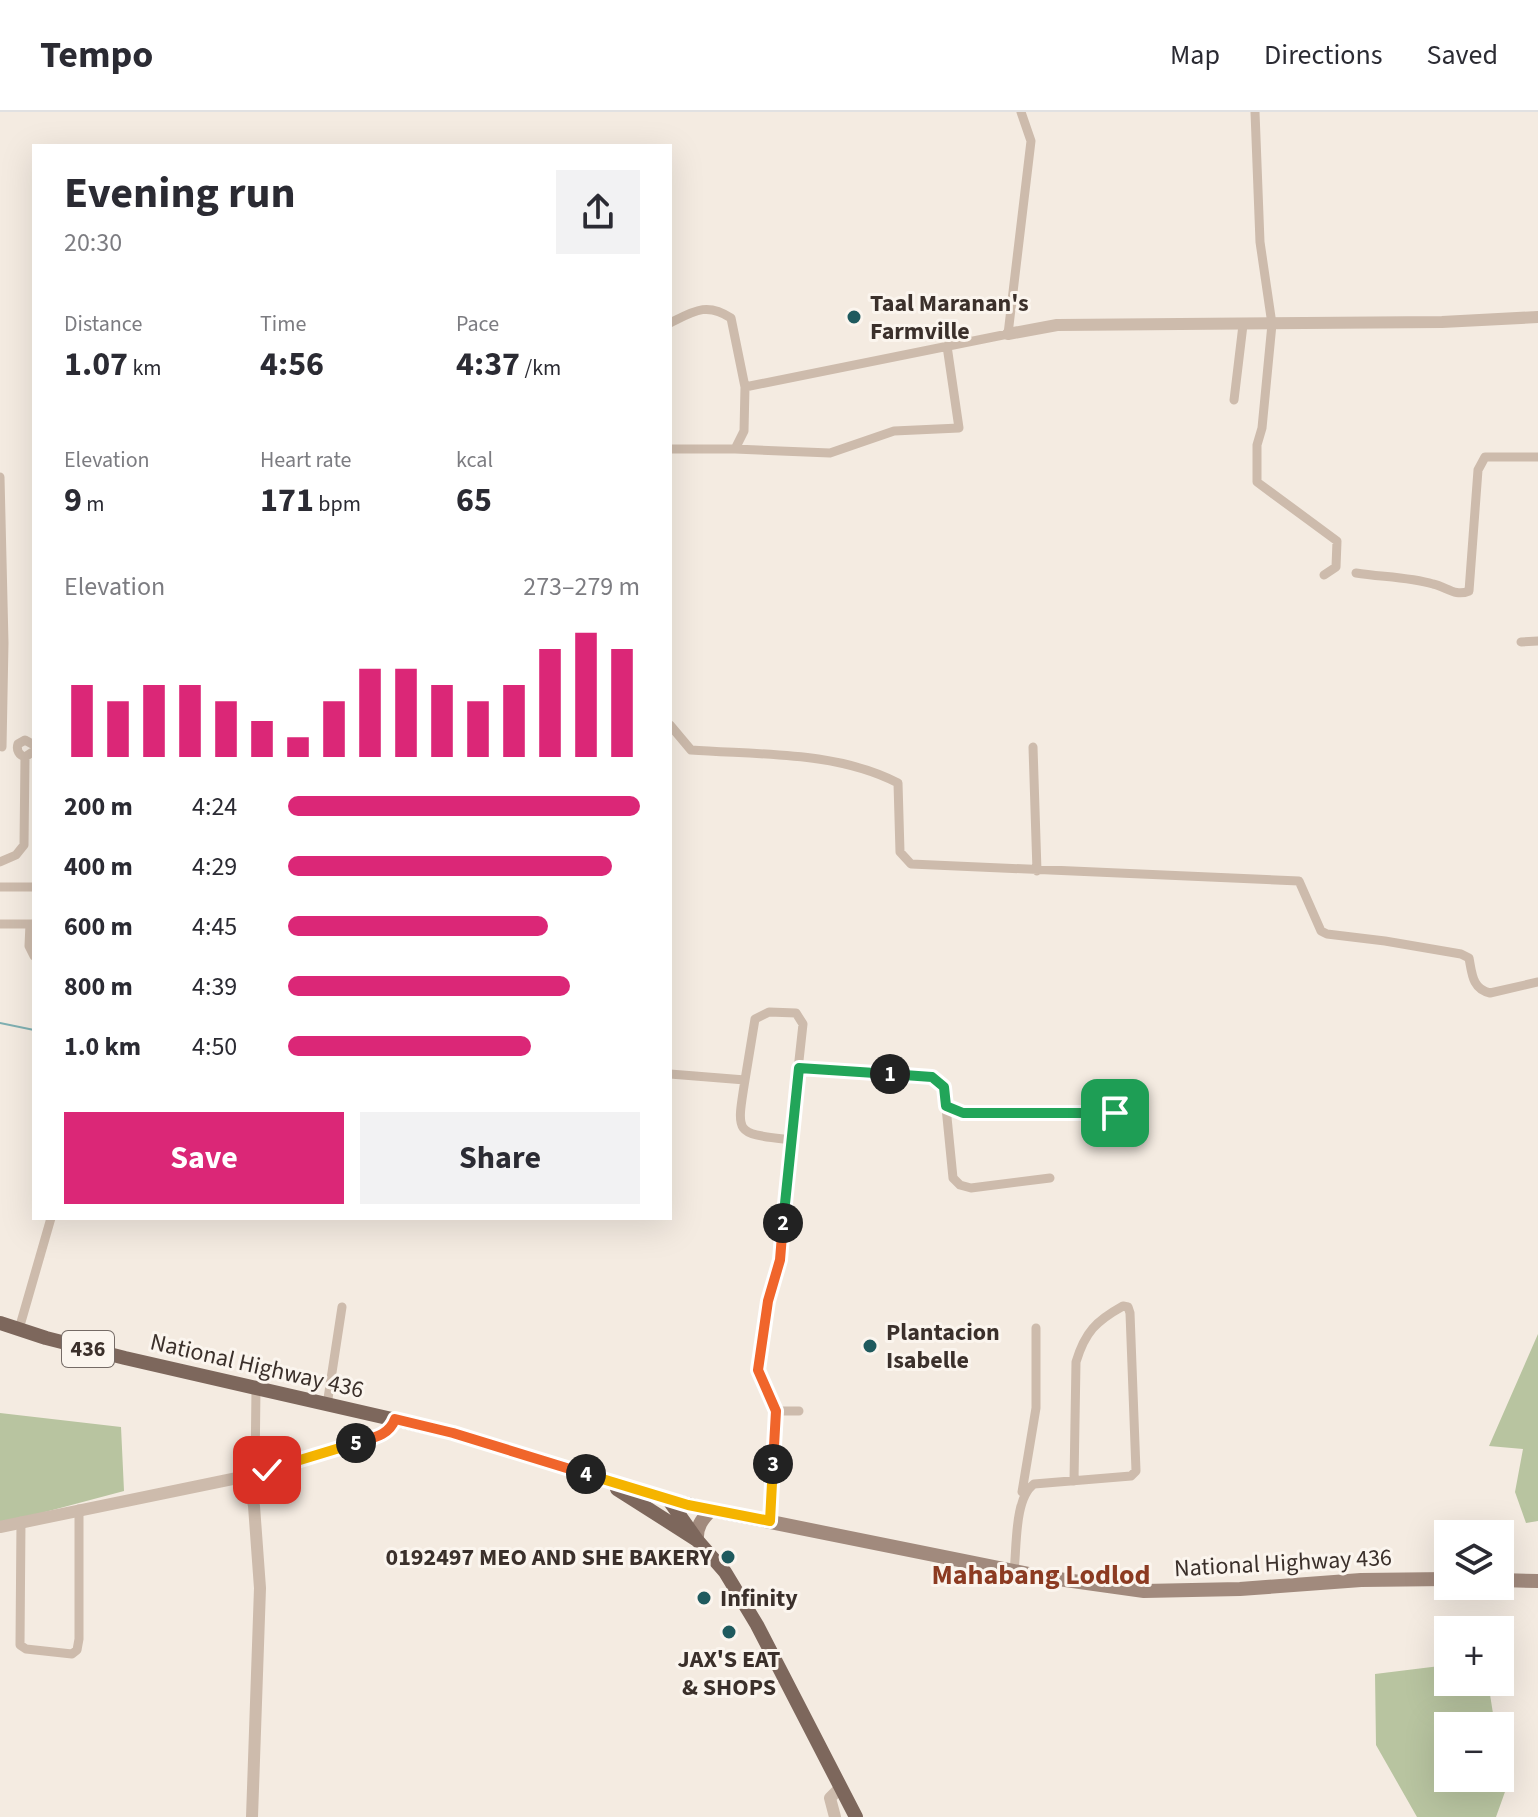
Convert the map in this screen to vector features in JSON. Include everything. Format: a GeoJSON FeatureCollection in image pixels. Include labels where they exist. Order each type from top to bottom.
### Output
{"type":"FeatureCollection","features":[{"type":"Feature","properties":{"kind":"main road","name":"National Highway 436"},"geometry":{"type":"LineString","coordinates":[[0,1323],[100,1352],[453,1433],[711,1510],[1090,1585],[1144,1591],[1434,1579]]}},
{"type":"Feature","properties":{"kind":"main road"},"geometry":{"type":"LineString","coordinates":[[601,1479],[697,1540]]}},
{"type":"Feature","properties":{"kind":"main road"},"geometry":{"type":"LineString","coordinates":[[668,1499],[725,1572],[757,1625],[856,1817]]}},
{"type":"Feature","properties":{"kind":"main road"},"geometry":{"type":"LineString","coordinates":[[697,1540],[696,1531],[711,1510]]}},
{"type":"Feature","properties":{"kind":"main road"},"geometry":{"type":"LineString","coordinates":[[1514,1580],[1538,1581]]}},
{"type":"Feature","properties":{"kind":"street"},"geometry":{"type":"LineString","coordinates":[[1008,334],[1031,141],[1021,112]]}},
{"type":"Feature","properties":{"kind":"street"},"geometry":{"type":"LineString","coordinates":[[1255,112],[1260,242],[1272,324],[1262,428],[1257,445],[1257,482],[1337,541],[1336,567],[1324,575]]}},
{"type":"Feature","properties":{"kind":"street"},"geometry":{"type":"LineString","coordinates":[[672,322],[697,310],[717,309],[731,318],[745,387],[744,431],[735,449]]}},
{"type":"Feature","properties":{"kind":"street"},"geometry":{"type":"LineString","coordinates":[[745,387],[1057,325],[1442,322],[1538,317]]}},
{"type":"Feature","properties":{"kind":"street"},"geometry":{"type":"LineString","coordinates":[[1234,400],[1243,325]]}},
{"type":"Feature","properties":{"kind":"street"},"geometry":{"type":"LineString","coordinates":[[672,449],[723,447],[830,453],[894,431],[959,428],[947,346]]}},
{"type":"Feature","properties":{"kind":"street"},"geometry":{"type":"LineString","coordinates":[[1356,573],[1432,583],[1462,594],[1469,591],[1478,470],[1485,457],[1538,457]]}},
{"type":"Feature","properties":{"kind":"street"},"geometry":{"type":"LineString","coordinates":[[0,477],[1,747],[17,749]]}},
{"type":"Feature","properties":{"kind":"street"},"geometry":{"type":"LineString","coordinates":[[1521,642],[1538,641]]}},
{"type":"Feature","properties":{"kind":"street"},"geometry":{"type":"LineString","coordinates":[[672,727],[691,750],[808,758],[877,772],[898,783],[900,852],[911,864],[1299,881],[1321,931],[1327,934],[1461,954],[1469,958],[1474,983],[1482,991],[1490,993],[1538,982]]}},
{"type":"Feature","properties":{"kind":"street"},"geometry":{"type":"LineString","coordinates":[[0,862],[16,855],[24,845],[30,741],[22,740],[17,749]]}},
{"type":"Feature","properties":{"kind":"street"},"geometry":{"type":"LineString","coordinates":[[1033,747],[1037,871]]}},
{"type":"Feature","properties":{"kind":"street"},"geometry":{"type":"LineString","coordinates":[[17,749],[20,754],[31,751]]}},
{"type":"Feature","properties":{"kind":"street"},"geometry":{"type":"LineString","coordinates":[[0,887],[32,887]]}},
{"type":"Feature","properties":{"kind":"street"},"geometry":{"type":"LineString","coordinates":[[0,924],[32,924],[29,946],[32,952]]}},
{"type":"Feature","properties":{"kind":"street"},"geometry":{"type":"LineString","coordinates":[[770,1521],[776,1411],[758,1370],[768,1301],[780,1260],[803,1024],[796,1013],[769,1012],[755,1019],[739,1116],[743,1128],[750,1135],[791,1140]]}},
{"type":"Feature","properties":{"kind":"street"},"geometry":{"type":"LineString","coordinates":[[799,1068],[932,1077],[944,1087],[953,1178],[960,1185],[971,1188],[1050,1178]]}},
{"type":"Feature","properties":{"kind":"street"},"geometry":{"type":"LineString","coordinates":[[672,1074],[745,1080]]}},
{"type":"Feature","properties":{"kind":"street"},"geometry":{"type":"LineString","coordinates":[[946,1106],[963,1113],[1115,1113]]}},
{"type":"Feature","properties":{"kind":"street"},"geometry":{"type":"LineString","coordinates":[[19,1329],[50,1220]]}},
{"type":"Feature","properties":{"kind":"street"},"geometry":{"type":"LineString","coordinates":[[1021,1499],[1034,1484],[1074,1481],[1131,1476],[1136,1471],[1128,1307],[1123,1306],[1098,1321],[1081,1344],[1076,1362],[1074,1481]]}},
{"type":"Feature","properties":{"kind":"street"},"geometry":{"type":"LineString","coordinates":[[327,1405],[342,1307]]}},
{"type":"Feature","properties":{"kind":"street"},"geometry":{"type":"LineString","coordinates":[[1014,1571],[1021,1499],[1036,1408],[1036,1328]]}},
{"type":"Feature","properties":{"kind":"street"},"geometry":{"type":"LineString","coordinates":[[252,1817],[260,1588],[251,1475],[256,1388]]}},
{"type":"Feature","properties":{"kind":"street"},"geometry":{"type":"LineString","coordinates":[[776,1411],[799,1411]]}},
{"type":"Feature","properties":{"kind":"street"},"geometry":{"type":"LineString","coordinates":[[0,1527],[251,1475],[383,1434],[392,1428],[395,1419]]}},
{"type":"Feature","properties":{"kind":"street"},"geometry":{"type":"LineString","coordinates":[[21,1521],[20,1645],[26,1649],[72,1654],[77,1650],[79,1639],[79,1509]]}},
{"type":"Feature","properties":{"kind":"street"},"geometry":{"type":"LineString","coordinates":[[835,1817],[830,1798],[840,1788]]}},
{"type":"Feature","properties":{"kind":"green space"},"geometry":{"type":"Polygon","coordinates":[[[1538,1334],[1538,1521],[1526,1523],[1515,1492],[1523,1449],[1489,1446],[1538,1334]]]}},
{"type":"Feature","properties":{"kind":"green space"},"geometry":{"type":"Polygon","coordinates":[[[0,1413],[121,1427],[124,1491],[0,1524],[0,1413]]]}},
{"type":"Feature","properties":{"kind":"green space"},"geometry":{"type":"Polygon","coordinates":[[[1434,1667],[1434,1696],[1490,1696],[1493,1712],[1434,1712],[1434,1792],[1505,1792],[1496,1817],[1417,1817],[1376,1745],[1375,1674],[1434,1667]]]}},
{"type":"Feature","properties":{"kind":"waterway"},"geometry":{"type":"LineString","coordinates":[[0,1023],[32,1030]]}},
{"type":"Feature","properties":{"kind":"place","name":"Taal Maranan's Farmville"},"geometry":{"type":"Point","coordinates":[854,317]}},
{"type":"Feature","properties":{"kind":"place","name":"Plantacion Isabelle"},"geometry":{"type":"Point","coordinates":[870,1346]}},
{"type":"Feature","properties":{"kind":"place","name":"0192497 MEO AND SHE BAKERY"},"geometry":{"type":"Point","coordinates":[728,1557]}},
{"type":"Feature","properties":{"kind":"place","name":"Infinity"},"geometry":{"type":"Point","coordinates":[704,1598]}},
{"type":"Feature","properties":{"kind":"place","name":"JAX'S EAT & SHOPS"},"geometry":{"type":"Point","coordinates":[729,1632]}},
{"type":"Feature","properties":{"kind":"district","name":"Mahabang Lodlod"},"geometry":{"type":"Point","coordinates":[1041,1575]}},
{"type":"Feature","properties":{"kind":"route"},"geometry":{"type":"LineString","coordinates":[[267,1470],[383,1434],[392,1428],[395,1419],[453,1433],[688,1505],[770,1521],[776,1411],[758,1370],[759,1350],[780,1260],[799,1068],[932,1077],[944,1087],[946,1106],[963,1113],[1115,1113]]}}]}
